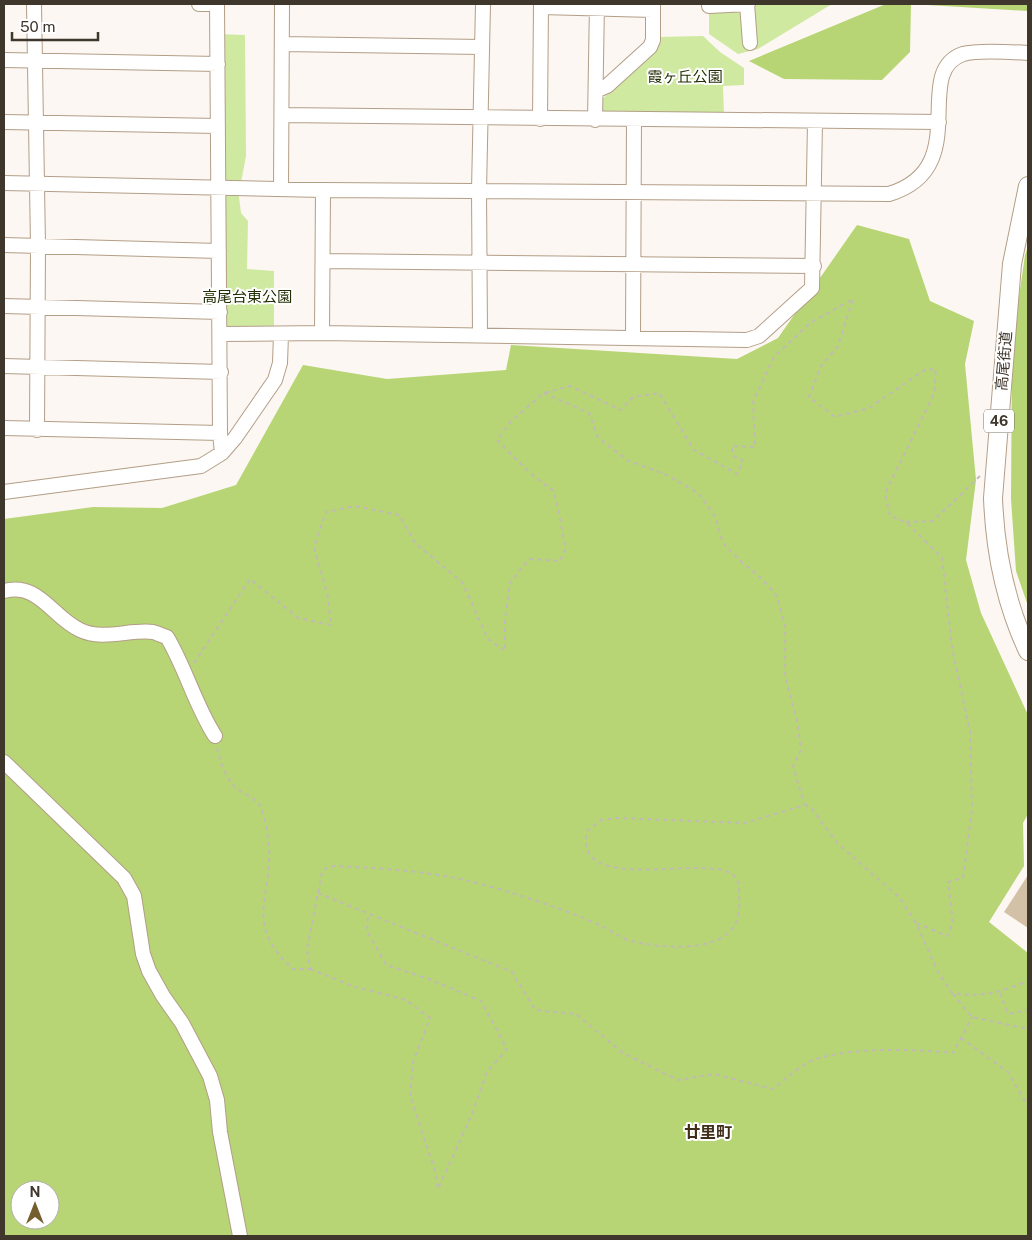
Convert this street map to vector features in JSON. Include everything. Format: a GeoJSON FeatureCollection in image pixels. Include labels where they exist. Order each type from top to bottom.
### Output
{"type":"FeatureCollection","features":[{"type":"Feature","properties":{"kind":"main road","name":"高尾街道"},"geometry":{"type":"LineString","coordinates":[[1028,186],[1012,264],[992,498],[994,531],[1002,581],[1015,622],[1028,651]]}},
{"type":"Feature","properties":{"kind":"street"},"geometry":{"type":"LineString","coordinates":[[34,4],[38,245],[38,430]]}},
{"type":"Feature","properties":{"kind":"street"},"geometry":{"type":"LineString","coordinates":[[199,4],[217,4],[220,433],[222,453]]}},
{"type":"Feature","properties":{"kind":"street"},"geometry":{"type":"LineString","coordinates":[[281,189],[282,4]]}},
{"type":"Feature","properties":{"kind":"street"},"geometry":{"type":"LineString","coordinates":[[480,335],[479,190],[483,4]]}},
{"type":"Feature","properties":{"kind":"street"},"geometry":{"type":"LineString","coordinates":[[709,6],[747,4],[750,43]]}},
{"type":"Feature","properties":{"kind":"street"},"geometry":{"type":"LineString","coordinates":[[540,119],[541,6],[653,7],[653,40],[650,47],[607,86],[596,91]]}},
{"type":"Feature","properties":{"kind":"street"},"geometry":{"type":"LineString","coordinates":[[595,120],[597,6]]}},
{"type":"Feature","properties":{"kind":"street"},"geometry":{"type":"LineString","coordinates":[[282,44],[482,47]]}},
{"type":"Feature","properties":{"kind":"street"},"geometry":{"type":"LineString","coordinates":[[4,183],[323,190],[479,190],[874,196],[900,191],[919,179],[929,167],[937,148],[939,92],[942,75],[947,63],[964,54],[1028,52]]}},
{"type":"Feature","properties":{"kind":"street"},"geometry":{"type":"LineString","coordinates":[[4,60],[218,64]]}},
{"type":"Feature","properties":{"kind":"street"},"geometry":{"type":"LineString","coordinates":[[282,115],[595,120],[939,122]]}},
{"type":"Feature","properties":{"kind":"street"},"geometry":{"type":"LineString","coordinates":[[633,337],[634,119]]}},
{"type":"Feature","properties":{"kind":"street"},"geometry":{"type":"LineString","coordinates":[[4,122],[218,126]]}},
{"type":"Feature","properties":{"kind":"street"},"geometry":{"type":"LineString","coordinates":[[220,334],[281,335],[322,333],[747,340],[759,336],[812,288],[814,266],[815,122]]}},
{"type":"Feature","properties":{"kind":"street"},"geometry":{"type":"LineString","coordinates":[[322,333],[323,190]]}},
{"type":"Feature","properties":{"kind":"street"},"geometry":{"type":"LineString","coordinates":[[4,245],[220,251]]}},
{"type":"Feature","properties":{"kind":"street"},"geometry":{"type":"LineString","coordinates":[[323,261],[814,266]]}},
{"type":"Feature","properties":{"kind":"street"},"geometry":{"type":"LineString","coordinates":[[4,306],[220,312]]}},
{"type":"Feature","properties":{"kind":"street"},"geometry":{"type":"LineString","coordinates":[[4,492],[201,466],[222,453],[236,438],[275,380],[280,363],[281,335]]}},
{"type":"Feature","properties":{"kind":"street"},"geometry":{"type":"LineString","coordinates":[[4,366],[221,372]]}},
{"type":"Feature","properties":{"kind":"street"},"geometry":{"type":"LineString","coordinates":[[4,428],[220,433]]}},
{"type":"Feature","properties":{"kind":"street"},"geometry":{"type":"LineString","coordinates":[[4,591],[17,590],[37,595],[70,624],[88,633],[122,634],[152,632],[168,637],[200,713],[215,736]]}},
{"type":"Feature","properties":{"kind":"street"},"geometry":{"type":"LineString","coordinates":[[4,762],[124,878],[134,896],[143,954],[149,972],[182,1023],[210,1076],[217,1100],[220,1132],[240,1236]]}},
{"type":"Feature","properties":{"kind":"path"},"geometry":{"type":"LineString","coordinates":[[189,685],[192,665],[250,579],[298,618],[331,625],[328,598],[314,547],[326,512],[355,506],[400,516],[416,543],[462,582],[488,639],[505,651],[505,619],[510,583],[529,559],[560,561],[566,548],[554,491],[532,474],[497,440],[511,421],[544,393],[570,386],[621,410],[633,397],[659,393],[694,450],[737,474],[743,461],[732,455],[732,446],[755,447],[753,402],[774,357],[810,323],[853,299],[838,346],[821,366],[809,397],[835,417],[869,408],[926,369],[936,370],[934,394],[885,493],[890,516],[906,522],[933,521],[982,473]]}},
{"type":"Feature","properties":{"kind":"path"},"geometry":{"type":"LineString","coordinates":[[544,393],[589,413],[598,438],[628,460],[667,475],[698,493],[715,516],[723,542],[738,560],[761,578],[776,596],[785,626],[785,677],[797,721],[801,749],[793,766],[805,805]]}},
{"type":"Feature","properties":{"kind":"path"},"geometry":{"type":"LineString","coordinates":[[906,522],[942,558],[952,648],[970,732],[972,810],[963,878],[948,882],[953,924],[947,936],[916,923]]}},
{"type":"Feature","properties":{"kind":"path"},"geometry":{"type":"LineString","coordinates":[[215,736],[223,769],[237,789],[258,804],[268,838],[269,861],[262,916],[268,937],[280,958],[294,969],[310,969],[355,987],[406,1000],[430,1018],[413,1062],[410,1096],[435,1171],[438,1190],[472,1114],[487,1072],[507,1049],[481,1001],[429,979],[386,965],[368,931],[368,914]]}},
{"type":"Feature","properties":{"kind":"path"},"geometry":{"type":"LineString","coordinates":[[310,969],[307,949],[322,872],[328,867],[334,866],[415,873],[467,880],[564,910],[628,940],[676,947],[701,945],[720,938],[736,924],[739,899],[736,878],[733,874],[709,869],[624,869],[605,866],[590,854],[586,846],[587,831],[590,826],[601,820],[616,818],[745,823],[805,805],[811,808],[838,844],[900,898],[916,923],[937,970],[952,993],[972,1017],[1028,1029]]}},
{"type":"Feature","properties":{"kind":"path"},"geometry":{"type":"LineString","coordinates":[[318,894],[512,972],[535,1010],[576,1014],[623,1054],[678,1080],[714,1074],[773,1089],[808,1062],[839,1054],[928,1051],[953,1054],[972,1017]]}},
{"type":"Feature","properties":{"kind":"path"},"geometry":{"type":"LineString","coordinates":[[952,993],[973,997],[1000,992],[1028,981]]}},
{"type":"Feature","properties":{"kind":"path"},"geometry":{"type":"LineString","coordinates":[[1000,992],[1008,1014],[1028,1010]]}},
{"type":"Feature","properties":{"kind":"path"},"geometry":{"type":"LineString","coordinates":[[961,1038],[1008,1072],[1028,1107]]}},
{"type":"Feature","properties":{"kind":"green space"},"geometry":{"type":"Polygon","coordinates":[[[709,4],[832,4],[758,49],[738,54],[709,34],[709,4]]]}},
{"type":"Feature","properties":{"kind":"green space"},"geometry":{"type":"Polygon","coordinates":[[[886,4],[911,4],[910,52],[882,80],[784,79],[749,61],[886,4]]]}},
{"type":"Feature","properties":{"kind":"green space"},"geometry":{"type":"Polygon","coordinates":[[[911,4],[1028,4],[1028,11],[911,4]]]}},
{"type":"Feature","properties":{"kind":"green space","name":"高尾台東公園"},"geometry":{"type":"Polygon","coordinates":[[[217,34],[245,35],[246,156],[240,188],[238,189],[241,213],[248,221],[247,269],[274,271],[274,335],[220,334],[217,34]]]}},
{"type":"Feature","properties":{"kind":"green space","name":"霞ヶ丘公園"},"geometry":{"type":"Polygon","coordinates":[[[703,36],[720,52],[744,68],[744,85],[723,86],[724,116],[605,115],[600,108],[601,100],[658,49],[658,37],[703,36]]]}},
{"type":"Feature","properties":{"kind":"green space"},"geometry":{"type":"Polygon","coordinates":[[[857,225],[909,239],[930,301],[974,321],[965,364],[976,480],[966,560],[981,613],[1028,715],[1028,814],[1023,823],[1024,866],[989,922],[1028,953],[1028,1236],[4,1236],[4,519],[93,507],[162,508],[236,485],[303,365],[387,379],[506,370],[511,345],[737,359],[778,338],[857,225]]]}},
{"type":"Feature","properties":{"kind":"green space"},"geometry":{"type":"Polygon","coordinates":[[[1028,246],[1028,606],[1016,571],[1011,499],[1012,347],[1025,255],[1028,246]]]}},
{"type":"Feature","properties":{"kind":"building"},"geometry":{"type":"Polygon","coordinates":[[[1028,875],[1028,928],[1004,912],[1028,875]]]}},
{"type":"Feature","properties":{"kind":"district","name":"廿里町"},"geometry":{"type":"Point","coordinates":[708,1132]}}]}
